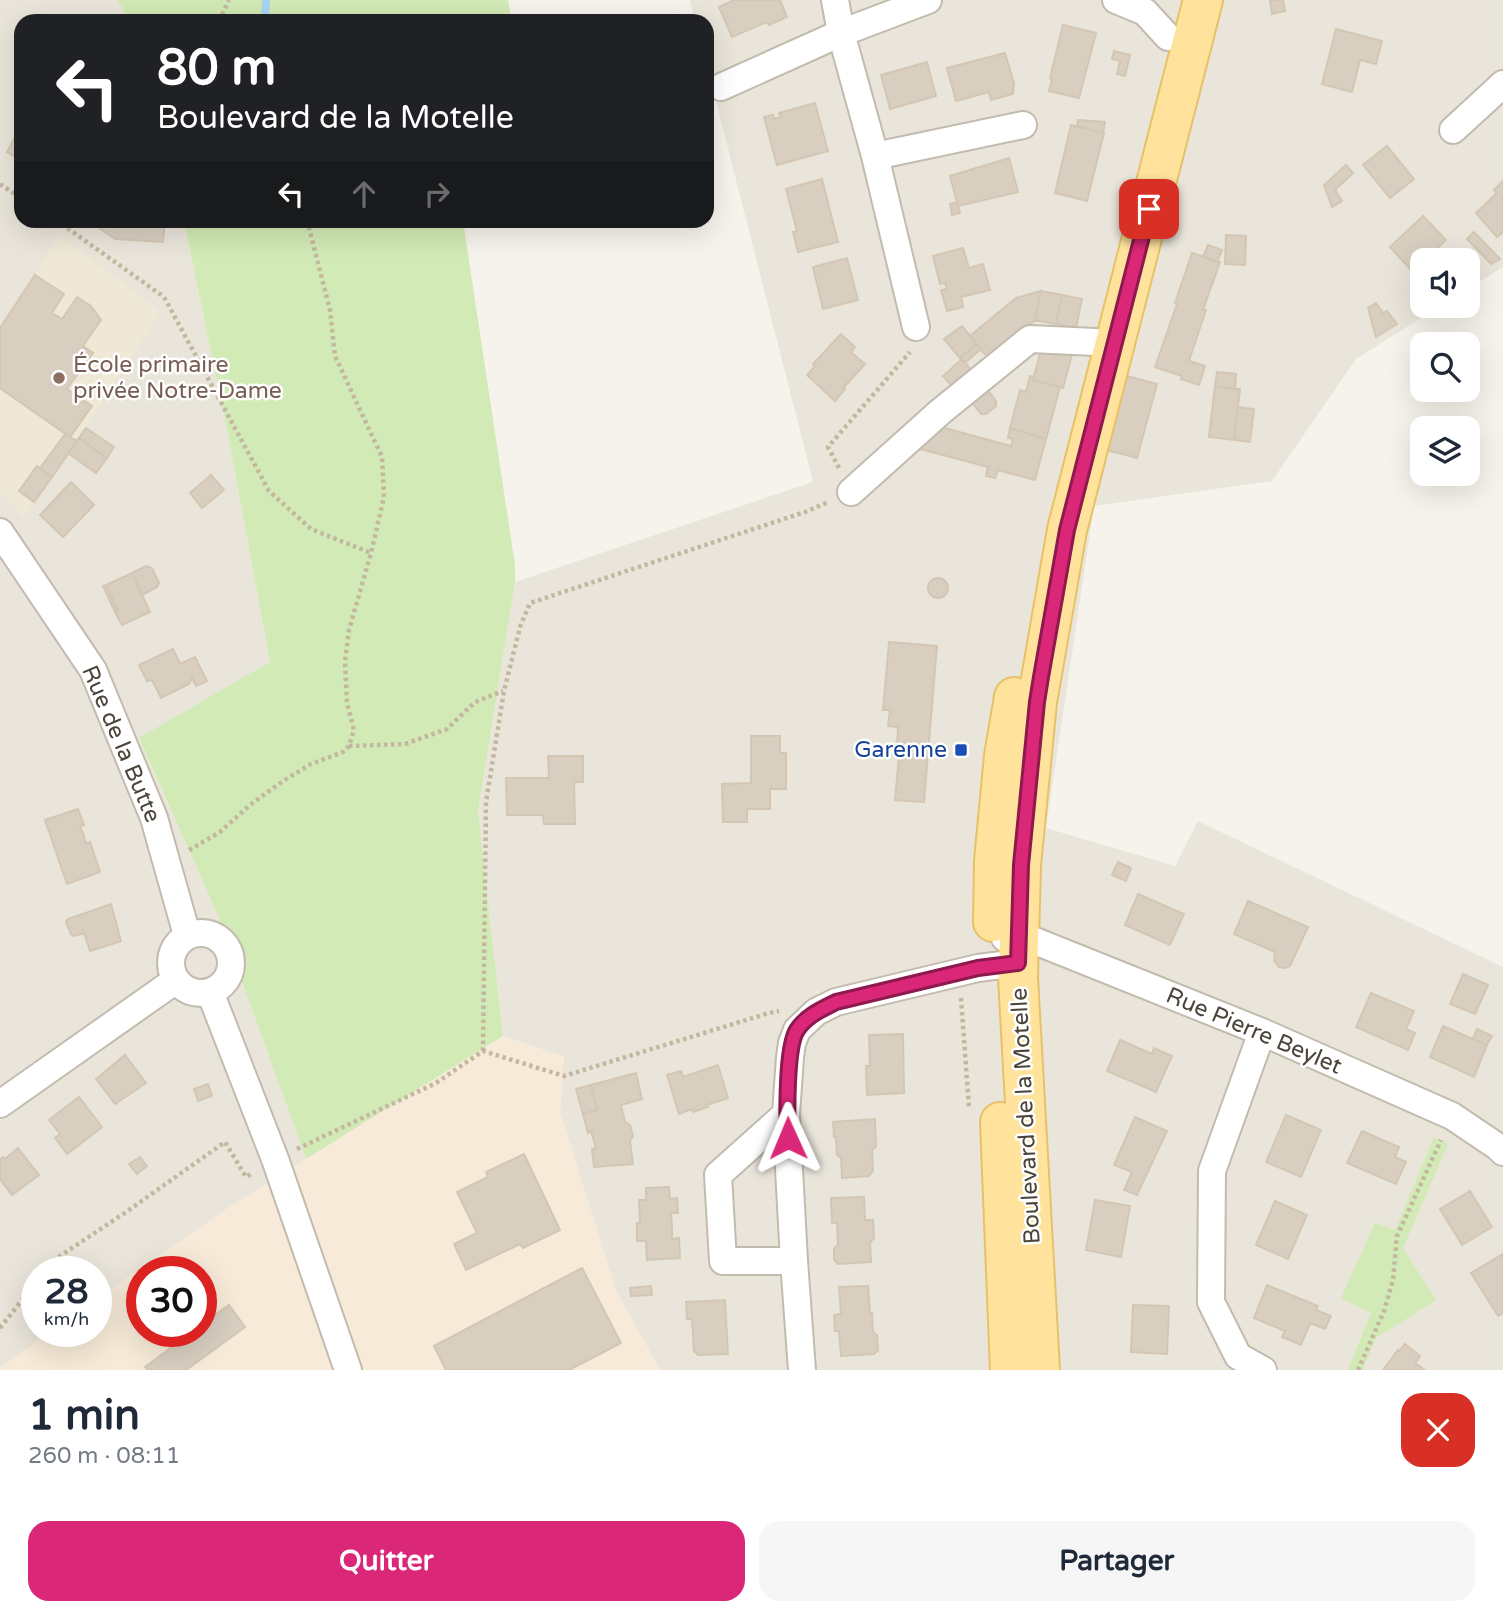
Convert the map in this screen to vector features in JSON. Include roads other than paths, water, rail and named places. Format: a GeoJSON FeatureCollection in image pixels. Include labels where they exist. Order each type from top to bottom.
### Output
{"type":"FeatureCollection","features":[{"type":"Feature","properties":{"kind":"main road","name":"Boulevard de la Motelle"},"geometry":{"type":"LineString","coordinates":[[1040,1370],[1005,951],[994,861],[1004,756],[1052,507],[1114,270],[1168,37],[1180,0]]}},
{"type":"Feature","properties":{"kind":"main road","name":"Boulevard de la Motelle"},"geometry":{"type":"LineString","coordinates":[[1010,1370],[1005,951],[1021,865],[1037,702],[1067,530],[1203,0]]}},
{"type":"Feature","properties":{"kind":"street"},"geometry":{"type":"LineString","coordinates":[[835,0],[841,33],[875,156],[916,327]]}},
{"type":"Feature","properties":{"kind":"street"},"geometry":{"type":"LineString","coordinates":[[721,87],[841,33],[928,0]]}},
{"type":"Feature","properties":{"kind":"street"},"geometry":{"type":"LineString","coordinates":[[1116,0],[1145,12],[1168,37]]}},
{"type":"Feature","properties":{"kind":"street"},"geometry":{"type":"LineString","coordinates":[[1180,0],[1187,24],[1183,75]]}},
{"type":"Feature","properties":{"kind":"street"},"geometry":{"type":"LineString","coordinates":[[1453,130],[1503,84]]}},
{"type":"Feature","properties":{"kind":"street"},"geometry":{"type":"LineString","coordinates":[[875,156],[1023,125]]}},
{"type":"Feature","properties":{"kind":"street"},"geometry":{"type":"LineString","coordinates":[[851,492],[940,412],[1030,339],[1095,342]]}},
{"type":"Feature","properties":{"kind":"street","name":"Rue de la Butte"},"geometry":{"type":"LineString","coordinates":[[0,532],[93,670],[154,818],[187,935]]}},
{"type":"Feature","properties":{"kind":"street"},"geometry":{"type":"LineString","coordinates":[[210,933],[220,939],[230,951],[230,971],[227,980],[219,988],[211,992],[193,992],[176,980],[171,970],[171,958],[175,946],[187,935],[210,933]]}},
{"type":"Feature","properties":{"kind":"street","name":"Rue Pierre Beylet"},"geometry":{"type":"LineString","coordinates":[[1005,951],[1030,939],[1262,1032],[1452,1116],[1503,1152]]}},
{"type":"Feature","properties":{"kind":"street"},"geometry":{"type":"LineString","coordinates":[[802,1370],[786,1114],[792,1043],[797,1030],[816,1012],[836,1002],[978,968],[1005,951]]}},
{"type":"Feature","properties":{"kind":"street"},"geometry":{"type":"LineString","coordinates":[[0,1104],[176,980]]}},
{"type":"Feature","properties":{"kind":"street"},"geometry":{"type":"LineString","coordinates":[[211,992],[275,1159],[348,1370]]}},
{"type":"Feature","properties":{"kind":"street"},"geometry":{"type":"LineString","coordinates":[[1262,1032],[1212,1171],[1211,1302],[1238,1356],[1263,1370]]}},
{"type":"Feature","properties":{"kind":"street"},"geometry":{"type":"LineString","coordinates":[[786,1114],[718,1175],[723,1261],[794,1261]]}},
{"type":"Feature","properties":{"kind":"waterway"},"geometry":{"type":"LineString","coordinates":[[265,14],[266,0]]}},
{"type":"Feature","properties":{"kind":"place","name":"École primaire privée Notre-Dame"},"geometry":{"type":"Point","coordinates":[59,378]}},
{"type":"Feature","properties":{"kind":"place","name":"Garenne"},"geometry":{"type":"Point","coordinates":[961,750]}}]}
